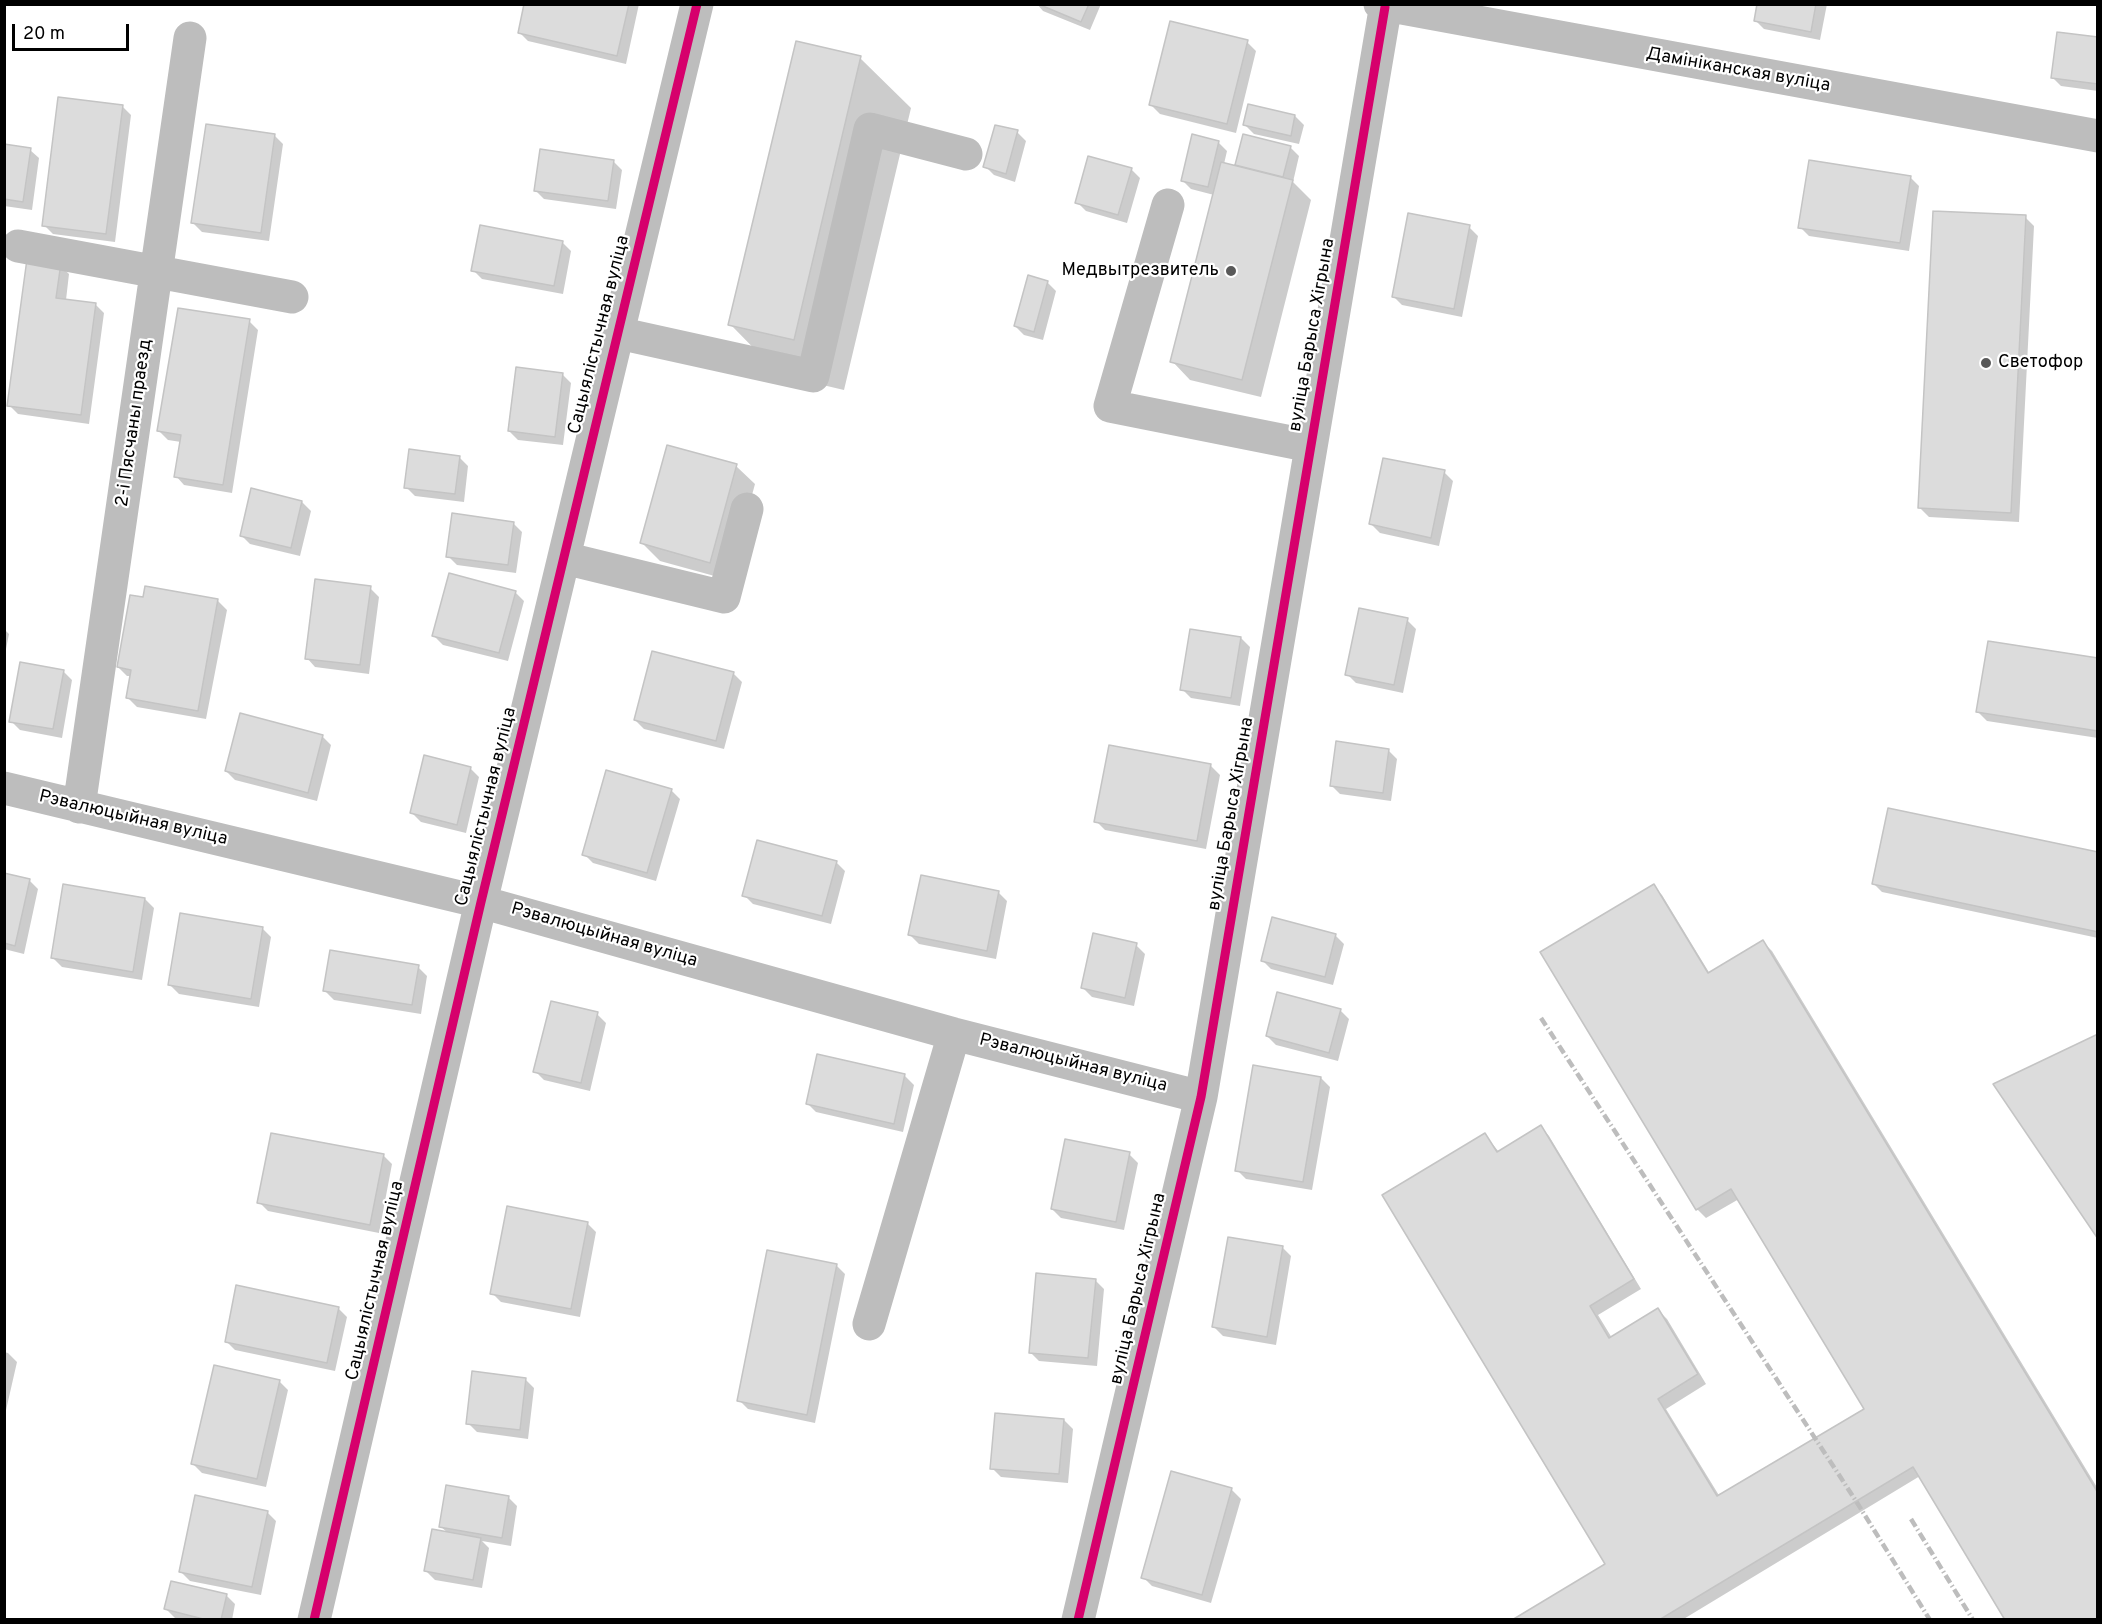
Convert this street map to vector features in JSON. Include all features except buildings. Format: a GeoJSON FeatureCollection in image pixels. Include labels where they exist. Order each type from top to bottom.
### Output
{"type":"FeatureCollection","features":[{"type":"Feature","properties":{"kind":"street","name":"Сацыялістычная вуліца"},"geometry":{"type":"LineString","coordinates":[[314,1620],[481,902],[697,4]]}},
{"type":"Feature","properties":{"kind":"street","name":"Дамініканская вуліца"},"geometry":{"type":"LineString","coordinates":[[1384,5],[2097,136]]}},
{"type":"Feature","properties":{"kind":"street","name":"вуліца Барыса Хігрына"},"geometry":{"type":"LineString","coordinates":[[1078,1620],[1201,1097],[1384,5]]}},
{"type":"Feature","properties":{"kind":"street","name":"2-і Пясчаны праезд"},"geometry":{"type":"LineString","coordinates":[[79,807],[190,38]]}},
{"type":"Feature","properties":{"kind":"street"},"geometry":{"type":"LineString","coordinates":[[618,333],[813,376],[870,129],[966,154]]}},
{"type":"Feature","properties":{"kind":"street"},"geometry":{"type":"LineString","coordinates":[[1168,205],[1110,406],[1311,446]]}},
{"type":"Feature","properties":{"kind":"street"},"geometry":{"type":"LineString","coordinates":[[18,246],[292,297]]}},
{"type":"Feature","properties":{"kind":"street"},"geometry":{"type":"LineString","coordinates":[[564,558],[724,597],[747,509]]}},
{"type":"Feature","properties":{"kind":"street","name":"Рэвалюцыйная вуліца"},"geometry":{"type":"LineString","coordinates":[[4,788],[481,902],[954,1034],[1201,1097]]}},
{"type":"Feature","properties":{"kind":"street"},"geometry":{"type":"LineString","coordinates":[[869,1324],[954,1034]]}},
{"type":"Feature","properties":{"kind":"railway"},"geometry":{"type":"LineString","coordinates":[[1541,1018],[1856,1501],[1930,1620]]}},
{"type":"Feature","properties":{"kind":"railway"},"geometry":{"type":"LineString","coordinates":[[1911,1519],[1973,1620]]}},
{"type":"Feature","properties":{"kind":"cycle path"},"geometry":{"type":"LineString","coordinates":[[314,1620],[481,902],[697,4]]}},
{"type":"Feature","properties":{"kind":"cycle path"},"geometry":{"type":"LineString","coordinates":[[1078,1620],[1201,1097],[1385,7]]}},
{"type":"Feature","properties":{"kind":"place","name":"Медвытрезвитель"},"geometry":{"type":"Point","coordinates":[1231,271]}},
{"type":"Feature","properties":{"kind":"place","name":"Светофор"},"geometry":{"type":"Point","coordinates":[1986,363]}}]}
